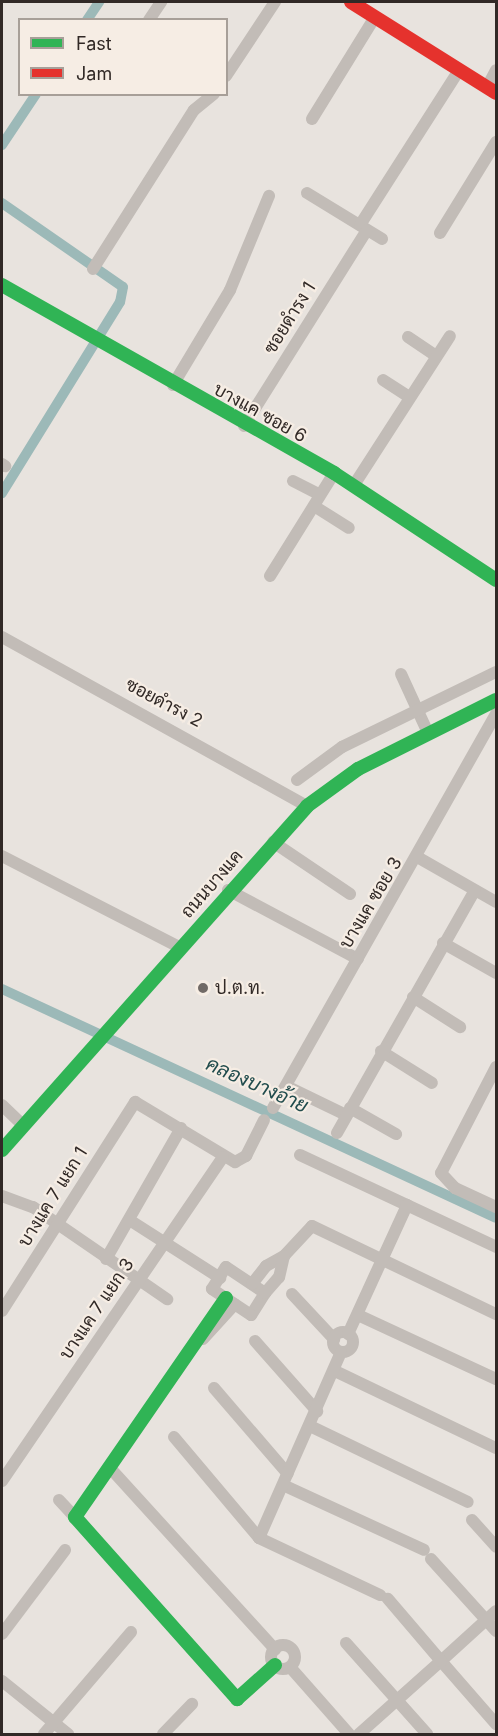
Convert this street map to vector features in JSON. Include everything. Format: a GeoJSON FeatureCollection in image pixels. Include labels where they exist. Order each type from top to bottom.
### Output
{"type":"FeatureCollection","features":[{"type":"Feature","properties":{"kind":"street"},"geometry":{"type":"LineString","coordinates":[[150,18],[160,2]]}},
{"type":"Feature","properties":{"kind":"street"},"geometry":{"type":"LineString","coordinates":[[228,73],[275,2]]}},
{"type":"Feature","properties":{"kind":"street"},"geometry":{"type":"LineString","coordinates":[[351,2],[492,90],[496,70]]}},
{"type":"Feature","properties":{"kind":"street"},"geometry":{"type":"LineString","coordinates":[[312,119],[375,17]]}},
{"type":"Feature","properties":{"kind":"street","name":"ซอยดำรง 1"},"geometry":{"type":"LineString","coordinates":[[244,426],[459,70]]}},
{"type":"Feature","properties":{"kind":"street"},"geometry":{"type":"LineString","coordinates":[[93,269],[194,111],[212,96]]}},
{"type":"Feature","properties":{"kind":"street"},"geometry":{"type":"LineString","coordinates":[[440,233],[496,142]]}},
{"type":"Feature","properties":{"kind":"street"},"geometry":{"type":"LineString","coordinates":[[308,193],[382,239]]}},
{"type":"Feature","properties":{"kind":"street"},"geometry":{"type":"LineString","coordinates":[[173,385],[230,290],[268,196]]}},
{"type":"Feature","properties":{"kind":"street","name":"บางแค ซอย 6"},"geometry":{"type":"LineString","coordinates":[[2,285],[244,426],[334,473],[496,580]]}},
{"type":"Feature","properties":{"kind":"street"},"geometry":{"type":"LineString","coordinates":[[354,485],[450,336]]}},
{"type":"Feature","properties":{"kind":"street"},"geometry":{"type":"LineString","coordinates":[[408,337],[436,356]]}},
{"type":"Feature","properties":{"kind":"street"},"geometry":{"type":"LineString","coordinates":[[383,380],[409,397]]}},
{"type":"Feature","properties":{"kind":"street"},"geometry":{"type":"LineString","coordinates":[[270,576],[334,473]]}},
{"type":"Feature","properties":{"kind":"street"},"geometry":{"type":"LineString","coordinates":[[293,481],[349,528]]}},
{"type":"Feature","properties":{"kind":"street","name":"ซอยดำรง 2"},"geometry":{"type":"LineString","coordinates":[[2,637],[307,806]]}},
{"type":"Feature","properties":{"kind":"street"},"geometry":{"type":"LineString","coordinates":[[297,780],[342,747],[496,672]]}},
{"type":"Feature","properties":{"kind":"street"},"geometry":{"type":"LineString","coordinates":[[401,674],[428,733]]}},
{"type":"Feature","properties":{"kind":"street","name":"ถนนบางแค"},"geometry":{"type":"LineString","coordinates":[[2,1150],[181,948],[228,890],[307,806],[358,769],[496,700]]}},
{"type":"Feature","properties":{"kind":"street","name":"บางแค ซอย 3"},"geometry":{"type":"LineString","coordinates":[[273,1108],[419,858],[496,714]]}},
{"type":"Feature","properties":{"kind":"street"},"geometry":{"type":"LineString","coordinates":[[273,842],[350,894]]}},
{"type":"Feature","properties":{"kind":"street"},"geometry":{"type":"LineString","coordinates":[[2,856],[181,948]]}},
{"type":"Feature","properties":{"kind":"street"},"geometry":{"type":"LineString","coordinates":[[419,858],[496,902]]}},
{"type":"Feature","properties":{"kind":"street"},"geometry":{"type":"LineString","coordinates":[[228,890],[358,959]]}},
{"type":"Feature","properties":{"kind":"street"},"geometry":{"type":"LineString","coordinates":[[337,1133],[381,1051],[475,890]]}},
{"type":"Feature","properties":{"kind":"street"},"geometry":{"type":"LineString","coordinates":[[443,943],[496,973]]}},
{"type":"Feature","properties":{"kind":"street"},"geometry":{"type":"LineString","coordinates":[[413,997],[460,1027]]}},
{"type":"Feature","properties":{"kind":"street"},"geometry":{"type":"LineString","coordinates":[[381,1051],[432,1083]]}},
{"type":"Feature","properties":{"kind":"street"},"geometry":{"type":"LineString","coordinates":[[496,1067],[441,1173],[455,1188],[496,1207]]}},
{"type":"Feature","properties":{"kind":"street"},"geometry":{"type":"LineString","coordinates":[[286,1086],[348,1111],[396,1134]]}},
{"type":"Feature","properties":{"kind":"street","name":"บางแค 7 แยก 1"},"geometry":{"type":"LineString","coordinates":[[2,1311],[135,1102],[181,1128]]}},
{"type":"Feature","properties":{"kind":"street"},"geometry":{"type":"LineString","coordinates":[[2,1105],[23,1125]]}},
{"type":"Feature","properties":{"kind":"street"},"geometry":{"type":"LineString","coordinates":[[106,1259],[131,1221],[129,1210],[181,1128],[223,1157],[241,1163],[264,1120]]}},
{"type":"Feature","properties":{"kind":"street"},"geometry":{"type":"LineString","coordinates":[[300,1155],[496,1247]]}},
{"type":"Feature","properties":{"kind":"street","name":"บางแค 7 แยก 3"},"geometry":{"type":"LineString","coordinates":[[2,1481],[223,1157]]}},
{"type":"Feature","properties":{"kind":"street"},"geometry":{"type":"LineString","coordinates":[[2,1196],[23,1201],[56,1228],[167,1299]]}},
{"type":"Feature","properties":{"kind":"street"},"geometry":{"type":"LineString","coordinates":[[334,1339],[348,1334],[407,1205]]}},
{"type":"Feature","properties":{"kind":"street"},"geometry":{"type":"LineString","coordinates":[[131,1221],[165,1240],[220,1278]]}},
{"type":"Feature","properties":{"kind":"street"},"geometry":{"type":"LineString","coordinates":[[252,1284],[266,1266],[284,1256],[312,1226],[382,1262],[496,1314]]}},
{"type":"Feature","properties":{"kind":"street"},"geometry":{"type":"LineString","coordinates":[[265,1293],[226,1267],[212,1289],[251,1315],[279,1276],[284,1256]]}},
{"type":"Feature","properties":{"kind":"street"},"geometry":{"type":"LineString","coordinates":[[260,1538],[335,1371],[341,1352],[334,1339],[292,1294]]}},
{"type":"Feature","properties":{"kind":"street"},"geometry":{"type":"LineString","coordinates":[[75,1517],[231,1301]]}},
{"type":"Feature","properties":{"kind":"street"},"geometry":{"type":"LineString","coordinates":[[358,1315],[496,1379]]}},
{"type":"Feature","properties":{"kind":"street"},"geometry":{"type":"LineString","coordinates":[[341,1352],[352,1347],[348,1334]]}},
{"type":"Feature","properties":{"kind":"street"},"geometry":{"type":"LineString","coordinates":[[255,1341],[317,1411]]}},
{"type":"Feature","properties":{"kind":"street"},"geometry":{"type":"LineString","coordinates":[[335,1371],[496,1448]]}},
{"type":"Feature","properties":{"kind":"street"},"geometry":{"type":"LineString","coordinates":[[214,1388],[286,1479],[428,1555],[492,1616],[496,1631]]}},
{"type":"Feature","properties":{"kind":"street"},"geometry":{"type":"LineString","coordinates":[[310,1426],[468,1502]]}},
{"type":"Feature","properties":{"kind":"street"},"geometry":{"type":"LineString","coordinates":[[174,1437],[260,1538],[384,1597],[496,1724]]}},
{"type":"Feature","properties":{"kind":"street"},"geometry":{"type":"LineString","coordinates":[[111,1469],[275,1648],[292,1650],[290,1667]]}},
{"type":"Feature","properties":{"kind":"street"},"geometry":{"type":"LineString","coordinates":[[59,1500],[237,1699],[274,1665],[275,1648]]}},
{"type":"Feature","properties":{"kind":"street"},"geometry":{"type":"LineString","coordinates":[[472,1520],[496,1547]]}},
{"type":"Feature","properties":{"kind":"street"},"geometry":{"type":"LineString","coordinates":[[2,1634],[65,1550]]}},
{"type":"Feature","properties":{"kind":"street"},"geometry":{"type":"LineString","coordinates":[[359,1734],[492,1616]]}},
{"type":"Feature","properties":{"kind":"street"},"geometry":{"type":"LineString","coordinates":[[44,1734],[131,1632]]}},
{"type":"Feature","properties":{"kind":"street"},"geometry":{"type":"LineString","coordinates":[[346,1643],[427,1734]]}},
{"type":"Feature","properties":{"kind":"street"},"geometry":{"type":"LineString","coordinates":[[274,1665],[290,1667],[349,1734]]}},
{"type":"Feature","properties":{"kind":"street"},"geometry":{"type":"LineString","coordinates":[[2,1682],[68,1734]]}},
{"type":"Feature","properties":{"kind":"street"},"geometry":{"type":"LineString","coordinates":[[163,1734],[192,1704]]}},
{"type":"Feature","properties":{"kind":"waterway"},"geometry":{"type":"LineString","coordinates":[[88,18],[99,2]]}},
{"type":"Feature","properties":{"kind":"waterway"},"geometry":{"type":"LineString","coordinates":[[2,145],[35,96]]}},
{"type":"Feature","properties":{"kind":"waterway"},"geometry":{"type":"LineString","coordinates":[[2,203],[123,287],[120,302],[2,493]]}},
{"type":"Feature","properties":{"kind":"waterway","name":"คลองบางอ้าย"},"geometry":{"type":"LineString","coordinates":[[2,989],[496,1218]]}},
{"type":"Feature","properties":{"kind":"traffic: fast"},"geometry":{"type":"LineString","coordinates":[[2,285],[334,473],[496,580]]}},
{"type":"Feature","properties":{"kind":"traffic: fast"},"geometry":{"type":"LineString","coordinates":[[2,1150],[307,806],[358,769],[496,700]]}},
{"type":"Feature","properties":{"kind":"traffic: fast"},"geometry":{"type":"LineString","coordinates":[[226,1298],[75,1517],[237,1699],[275,1665]]}},
{"type":"Feature","properties":{"kind":"traffic: jam"},"geometry":{"type":"LineString","coordinates":[[351,2],[496,93]]}},
{"type":"Feature","properties":{"kind":"place","name":"ป.ต.ท."},"geometry":{"type":"Point","coordinates":[203,988]}}]}
